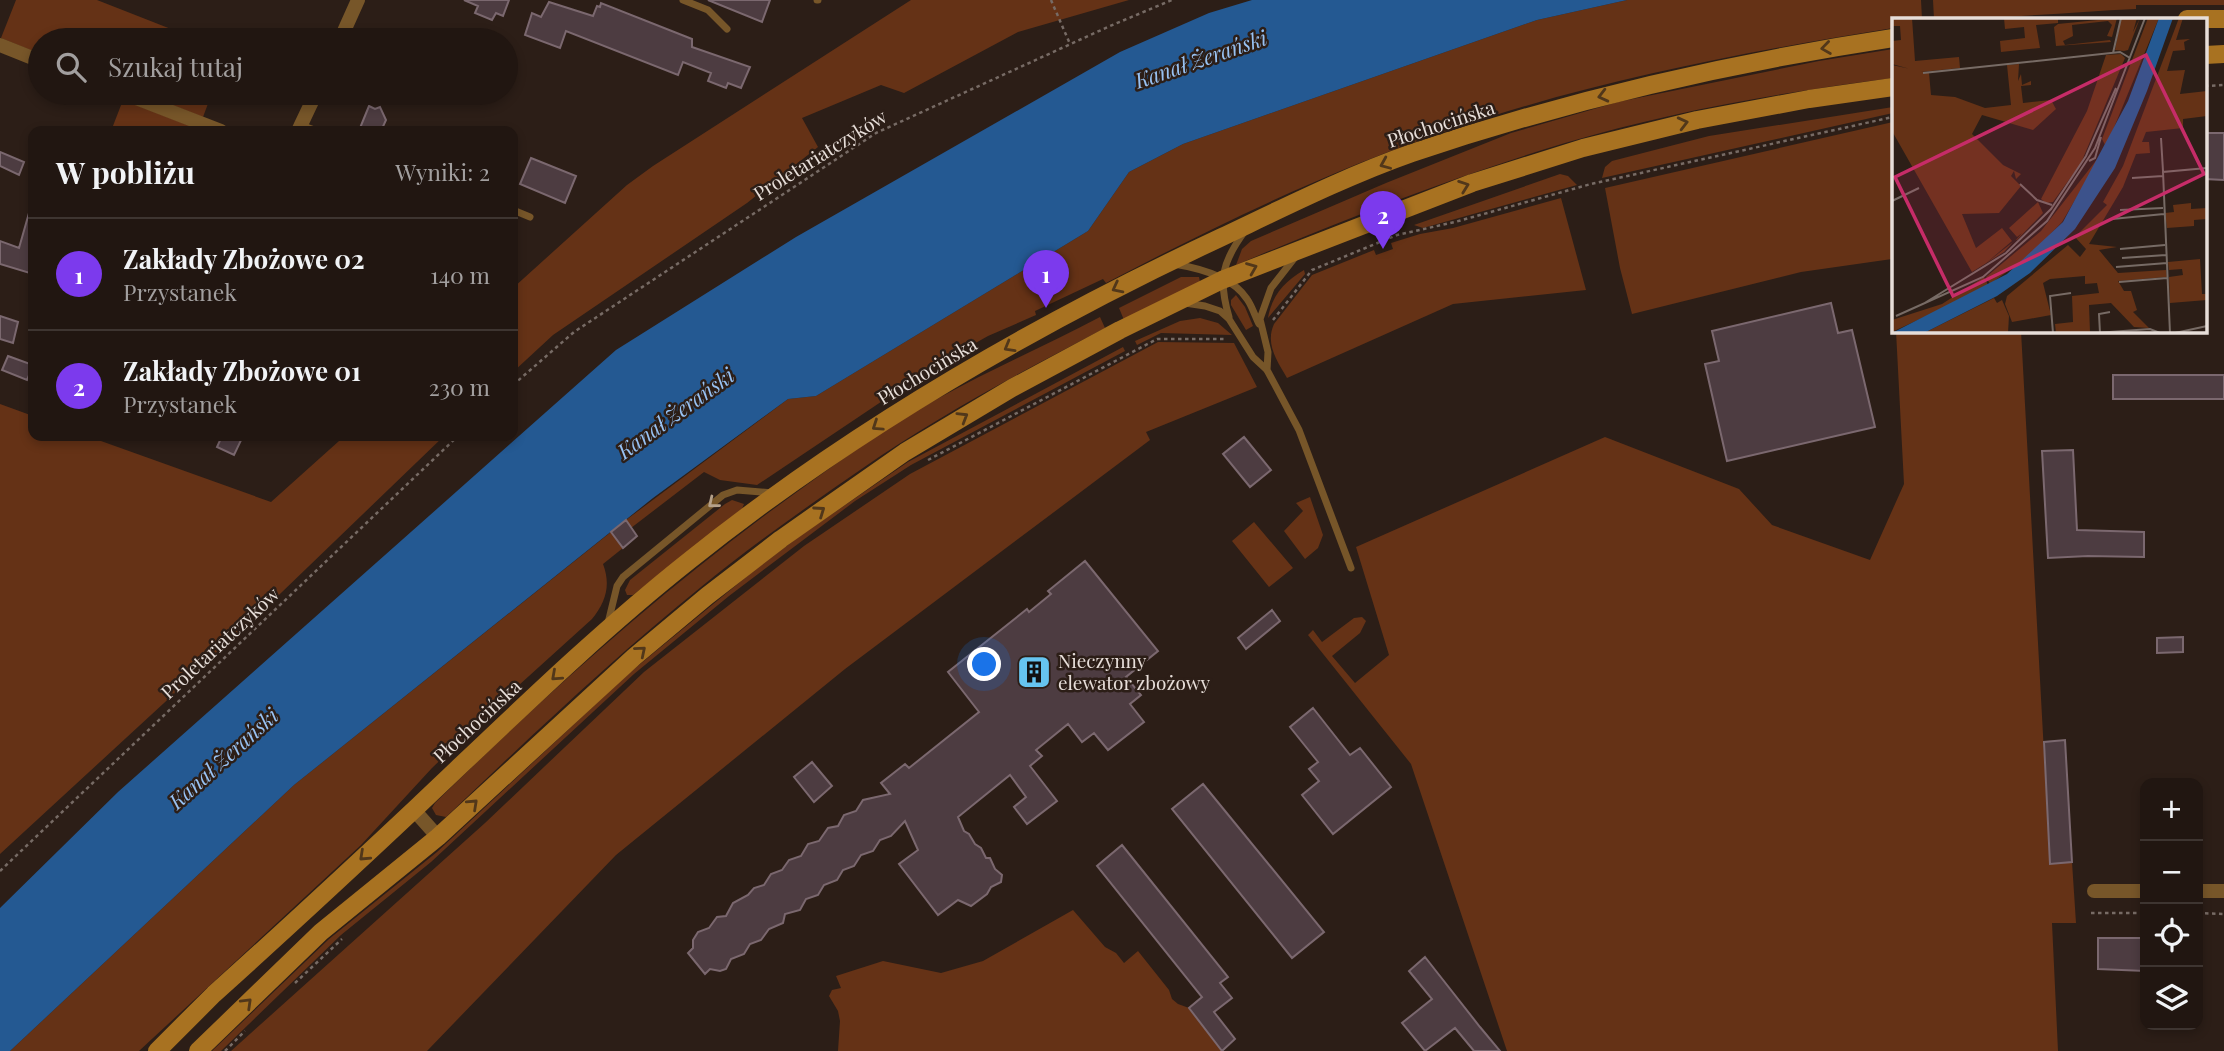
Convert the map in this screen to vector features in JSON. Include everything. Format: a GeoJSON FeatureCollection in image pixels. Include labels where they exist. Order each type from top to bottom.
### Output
{"type":"FeatureCollection","features":[{"type":"Feature","properties":{"kind":"main road"},"geometry":{"type":"LineString","coordinates":[[2206,19],[2224,19]]}},
{"type":"Feature","properties":{"kind":"main road","name":"Płochocińska"},"geometry":{"type":"LineString","coordinates":[[157,1051],[607,630],[690,560],[778,494],[934,390],[1068,314],[1166,263],[1252,222],[1407,155],[1566,105],[1696,73],[1892,38]]}},
{"type":"Feature","properties":{"kind":"main road"},"geometry":{"type":"LineString","coordinates":[[2206,55],[2224,54]]}},
{"type":"Feature","properties":{"kind":"main road"},"geometry":{"type":"LineString","coordinates":[[198,1051],[321,932],[438,837],[634,657],[707,596],[781,538],[905,452],[1012,388],[1223,280],[1472,183],[1583,148],[1697,120],[1892,87]]}},
{"type":"Feature","properties":{"kind":"street"},"geometry":{"type":"LineString","coordinates":[[345,28],[358,0]]}},
{"type":"Feature","properties":{"kind":"street"},"geometry":{"type":"LineString","coordinates":[[0,45],[28,56]]}},
{"type":"Feature","properties":{"kind":"street"},"geometry":{"type":"LineString","coordinates":[[154,105],[208,126]]}},
{"type":"Feature","properties":{"kind":"street"},"geometry":{"type":"LineString","coordinates":[[301,126],[311,105]]}},
{"type":"Feature","properties":{"kind":"street"},"geometry":{"type":"LineString","coordinates":[[414,810],[438,837]]}},
{"type":"Feature","properties":{"kind":"street"},"geometry":{"type":"LineString","coordinates":[[2094,891],[2140,891]]}},
{"type":"Feature","properties":{"kind":"street"},"geometry":{"type":"LineString","coordinates":[[2203,891],[2224,891]]}},
{"type":"Feature","properties":{"kind":"lane"},"geometry":{"type":"LineString","coordinates":[[684,0],[708,10],[727,29]]}},
{"type":"Feature","properties":{"kind":"lane"},"geometry":{"type":"LineString","coordinates":[[518,212],[530,217]]}},
{"type":"Feature","properties":{"kind":"lane"},"geometry":{"type":"LineString","coordinates":[[1252,222],[1229,252],[1223,280],[1223,296],[1229,319],[1253,357],[1267,370],[1299,430],[1351,568]]}},
{"type":"Feature","properties":{"kind":"lane"},"geometry":{"type":"LineString","coordinates":[[1260,328],[1260,319],[1271,288],[1304,247]]}},
{"type":"Feature","properties":{"kind":"lane"},"geometry":{"type":"LineString","coordinates":[[1166,263],[1200,268],[1237,289],[1247,299],[1268,352],[1267,370]]}},
{"type":"Feature","properties":{"kind":"lane"},"geometry":{"type":"LineString","coordinates":[[1177,302],[1205,306],[1229,319]]}},
{"type":"Feature","properties":{"kind":"lane"},"geometry":{"type":"LineString","coordinates":[[607,630],[617,586],[623,577],[723,495],[737,490],[778,494]]}},
{"type":"Feature","properties":{"kind":"path"},"geometry":{"type":"LineString","coordinates":[[1051,0],[1070,44]]}},
{"type":"Feature","properties":{"kind":"path","name":"Proletariatczyków"},"geometry":{"type":"LineString","coordinates":[[518,382],[574,332],[876,133],[1172,0]]}},
{"type":"Feature","properties":{"kind":"path"},"geometry":{"type":"LineString","coordinates":[[2206,86],[2224,86]]}},
{"type":"Feature","properties":{"kind":"path"},"geometry":{"type":"LineString","coordinates":[[1271,323],[1312,270],[1397,235],[1455,222],[1591,184],[1892,117]]}},
{"type":"Feature","properties":{"kind":"path"},"geometry":{"type":"LineString","coordinates":[[922,464],[1157,339],[1234,339]]}},
{"type":"Feature","properties":{"kind":"path","name":"Proletariatczyków"},"geometry":{"type":"LineString","coordinates":[[0,870],[453,441]]}},
{"type":"Feature","properties":{"kind":"path"},"geometry":{"type":"LineString","coordinates":[[2091,913],[2140,913]]}},
{"type":"Feature","properties":{"kind":"path"},"geometry":{"type":"LineString","coordinates":[[2203,914],[2224,914]]}},
{"type":"Feature","properties":{"kind":"path"},"geometry":{"type":"LineString","coordinates":[[295,983],[345,936]]}},
{"type":"Feature","properties":{"kind":"path"},"geometry":{"type":"LineString","coordinates":[[225,1051],[245,1031]]}},
{"type":"Feature","properties":{"kind":"shaded area"},"geometry":{"type":"Polygon","coordinates":[[[16,0],[97,0],[168,28],[28,28],[28,49],[1,38],[16,0]]]}},
{"type":"Feature","properties":{"kind":"shaded area"},"geometry":{"type":"Polygon","coordinates":[[[911,0],[1129,0],[1018,32],[904,93],[881,85],[802,118],[818,147],[747,203],[553,335],[518,367],[518,283],[627,185],[911,0]]]}},
{"type":"Feature","properties":{"kind":"shaded area"},"geometry":{"type":"Polygon","coordinates":[[[1627,0],[1921,0],[1922,18],[1892,18],[1892,28],[1725,58],[1558,97],[1449,130],[1361,163],[1232,220],[1106,283],[1103,279],[1035,311],[1036,315],[988,336],[933,367],[757,485],[720,480],[704,472],[631,528],[626,520],[788,399],[816,396],[1088,231],[1129,172],[1183,144],[1537,20],[1627,0]]]}},
{"type":"Feature","properties":{"kind":"shaded area"},"geometry":{"type":"Polygon","coordinates":[[[1933,0],[2224,0],[2224,5],[2136,5],[2136,9],[2010,17],[1934,18],[1933,0]]]}},
{"type":"Feature","properties":{"kind":"shaded area"},"geometry":{"type":"Polygon","coordinates":[[[1892,49],[1892,78],[1728,104],[1646,121],[1565,143],[1399,200],[1236,265],[1242,249],[1251,241],[1511,133],[1618,102],[1819,61],[1892,49]]]}},
{"type":"Feature","properties":{"kind":"shaded area"},"geometry":{"type":"Polygon","coordinates":[[[121,105],[136,105],[190,126],[113,126],[121,105]]]}},
{"type":"Feature","properties":{"kind":"shaded area"},"geometry":{"type":"Polygon","coordinates":[[[172,105],[208,105],[203,117],[172,105]]]}},
{"type":"Feature","properties":{"kind":"shaded area"},"geometry":{"type":"Polygon","coordinates":[[[1892,107],[1892,113],[1602,178],[1605,167],[1612,161],[1709,136],[1892,107]]]}},
{"type":"Feature","properties":{"kind":"shaded area"},"geometry":{"type":"Polygon","coordinates":[[[1892,122],[1892,259],[1801,272],[1632,314],[1605,188],[1892,122]]]}},
{"type":"Feature","properties":{"kind":"shaded area"},"geometry":{"type":"Polygon","coordinates":[[[1560,174],[1568,176],[1577,185],[1423,228],[1414,225],[1560,174]]]}},
{"type":"Feature","properties":{"kind":"shaded area"},"geometry":{"type":"Polygon","coordinates":[[[1561,198],[1586,290],[1453,304],[1287,378],[1273,352],[1272,331],[1274,324],[1312,275],[1374,250],[1376,255],[1393,249],[1391,243],[1420,234],[1453,228],[1561,198]]]}},
{"type":"Feature","properties":{"kind":"shaded area"},"geometry":{"type":"Polygon","coordinates":[[[1304,270],[1305,274],[1268,318],[1280,290],[1304,270]]]}},
{"type":"Feature","properties":{"kind":"shaded area"},"geometry":{"type":"Polygon","coordinates":[[[1181,277],[1199,277],[1200,282],[1124,320],[1119,308],[1181,277]]]}},
{"type":"Feature","properties":{"kind":"shaded area"},"geometry":{"type":"Polygon","coordinates":[[[1236,295],[1245,307],[1253,326],[1246,330],[1231,305],[1231,300],[1236,295]]]}},
{"type":"Feature","properties":{"kind":"shaded area"},"geometry":{"type":"Polygon","coordinates":[[[1100,317],[1105,328],[1012,377],[921,430],[760,541],[635,642],[446,817],[436,815],[432,808],[435,803],[522,719],[658,600],[752,525],[851,453],[921,408],[1100,317]]]}},
{"type":"Feature","properties":{"kind":"shaded area"},"geometry":{"type":"Polygon","coordinates":[[[1200,318],[1218,323],[1232,335],[1161,333],[1137,345],[1135,341],[1180,321],[1200,318]]]}},
{"type":"Feature","properties":{"kind":"shaded area"},"geometry":{"type":"Polygon","coordinates":[[[1896,332],[2021,332],[2050,863],[2072,862],[2076,923],[2052,923],[2058,1051],[1507,1051],[1411,764],[1308,635],[1313,630],[1322,642],[1354,618],[1362,617],[1366,621],[1360,633],[1332,656],[1355,683],[1389,655],[1356,547],[1605,437],[1739,489],[1772,525],[1870,560],[1904,484],[1896,332]]]}},
{"type":"Feature","properties":{"kind":"shaded area"},"geometry":{"type":"Polygon","coordinates":[[[1158,342],[1234,343],[1257,387],[1146,432],[1150,440],[845,669],[616,855],[427,1051],[231,1051],[485,823],[644,672],[804,546],[910,474],[1158,342]]]}},
{"type":"Feature","properties":{"kind":"shaded area"},"geometry":{"type":"Polygon","coordinates":[[[1123,347],[1125,351],[911,465],[855,501],[729,596],[634,674],[431,862],[341,935],[221,1051],[212,1051],[329,939],[437,852],[628,674],[751,573],[908,462],[1123,347]]]}},
{"type":"Feature","properties":{"kind":"shaded area"},"geometry":{"type":"Polygon","coordinates":[[[0,404],[28,414],[28,441],[101,441],[271,502],[339,441],[439,441],[227,645],[0,854],[0,404]]]}},
{"type":"Feature","properties":{"kind":"shaded area"},"geometry":{"type":"Polygon","coordinates":[[[1310,497],[1323,535],[1318,548],[1305,559],[1284,531],[1303,511],[1296,503],[1310,497]]]}},
{"type":"Feature","properties":{"kind":"shaded area"},"geometry":{"type":"Polygon","coordinates":[[[732,500],[744,504],[742,509],[633,595],[627,595],[625,590],[630,580],[732,500]]]}},
{"type":"Feature","properties":{"kind":"shaded area"},"geometry":{"type":"Polygon","coordinates":[[[1254,522],[1293,568],[1269,587],[1232,541],[1254,522]]]}},
{"type":"Feature","properties":{"kind":"shaded area"},"geometry":{"type":"Polygon","coordinates":[[[611,532],[623,548],[603,564],[607,579],[606,593],[592,619],[432,768],[361,845],[139,1051],[10,1051],[294,785],[611,532]]]}},
{"type":"Feature","properties":{"kind":"shaded area"},"geometry":{"type":"Polygon","coordinates":[[[1073,910],[1105,947],[1116,953],[1124,963],[1138,951],[1169,990],[1172,999],[1189,1008],[1223,1051],[838,1051],[840,1021],[838,1011],[829,996],[832,990],[841,988],[836,976],[883,961],[941,973],[983,961],[1073,910]]]}},
{"type":"Feature","properties":{"kind":"water","name":"Kanał Żerański"},"geometry":{"type":"Polygon","coordinates":[[[1252,0],[1627,0],[1537,20],[1183,144],[1129,172],[1088,231],[816,396],[788,399],[653,498],[294,785],[10,1051],[0,1051],[0,908],[118,792],[513,441],[518,441],[518,437],[616,350],[796,237],[1120,52],[1209,13],[1252,0]]]}},
{"type":"Feature","properties":{"kind":"building"},"geometry":{"type":"Polygon","coordinates":[[[464,0],[509,0],[503,16],[496,13],[492,20],[475,13],[478,6],[464,0]]]}},
{"type":"Feature","properties":{"kind":"building"},"geometry":{"type":"Polygon","coordinates":[[[708,0],[770,0],[762,22],[708,0]]]}},
{"type":"Feature","properties":{"kind":"building"},"geometry":{"type":"Polygon","coordinates":[[[549,2],[593,16],[601,3],[692,39],[692,47],[750,67],[741,88],[728,83],[726,88],[708,81],[711,73],[683,62],[678,75],[566,31],[560,48],[525,35],[532,13],[541,17],[549,2]]]}},
{"type":"Feature","properties":{"kind":"building"},"geometry":{"type":"Polygon","coordinates":[[[369,106],[375,109],[380,107],[386,120],[383,126],[361,126],[369,106]]]}},
{"type":"Feature","properties":{"kind":"building"},"geometry":{"type":"Polygon","coordinates":[[[2206,133],[2224,133],[2224,180],[2206,179],[2206,133]]]}},
{"type":"Feature","properties":{"kind":"building"},"geometry":{"type":"Polygon","coordinates":[[[0,152],[24,162],[19,175],[0,166],[0,152]]]}},
{"type":"Feature","properties":{"kind":"building"},"geometry":{"type":"Polygon","coordinates":[[[531,158],[576,176],[565,203],[520,184],[531,158]]]}},
{"type":"Feature","properties":{"kind":"building"},"geometry":{"type":"Polygon","coordinates":[[[28,216],[28,272],[0,264],[0,241],[19,248],[28,216]]]}},
{"type":"Feature","properties":{"kind":"building"},"geometry":{"type":"Polygon","coordinates":[[[1831,303],[1838,333],[1852,330],[1875,427],[1727,461],[1705,364],[1719,361],[1712,331],[1831,303]]]}},
{"type":"Feature","properties":{"kind":"building"},"geometry":{"type":"Polygon","coordinates":[[[0,316],[18,322],[13,343],[0,339],[0,316]]]}},
{"type":"Feature","properties":{"kind":"building"},"geometry":{"type":"Polygon","coordinates":[[[8,356],[28,363],[28,378],[27,380],[2,370],[8,356]]]}},
{"type":"Feature","properties":{"kind":"building"},"geometry":{"type":"Polygon","coordinates":[[[2113,375],[2224,375],[2224,399],[2113,399],[2113,375]]]}},
{"type":"Feature","properties":{"kind":"building"},"geometry":{"type":"Polygon","coordinates":[[[1244,437],[1271,470],[1250,487],[1223,454],[1244,437]]]}},
{"type":"Feature","properties":{"kind":"building"},"geometry":{"type":"Polygon","coordinates":[[[220,441],[241,441],[234,455],[217,447],[220,441]]]}},
{"type":"Feature","properties":{"kind":"building"},"geometry":{"type":"Polygon","coordinates":[[[2073,450],[2077,530],[2144,532],[2144,557],[2048,558],[2042,451],[2073,450]]]}},
{"type":"Feature","properties":{"kind":"building"},"geometry":{"type":"Polygon","coordinates":[[[626,520],[637,536],[623,548],[611,532],[626,520]]]}},
{"type":"Feature","properties":{"kind":"building"},"geometry":{"type":"Polygon","coordinates":[[[1085,561],[1158,651],[1126,677],[1141,695],[1130,704],[1144,722],[1108,750],[1094,733],[1082,742],[1068,724],[1036,750],[1042,756],[1030,766],[1057,801],[1027,824],[1014,807],[1026,797],[1010,775],[958,817],[964,831],[1002,875],[1001,882],[991,887],[987,894],[971,906],[958,900],[938,915],[899,864],[918,850],[905,821],[891,836],[880,840],[873,851],[861,855],[854,866],[843,870],[837,880],[824,885],[818,895],[806,899],[800,910],[785,914],[783,923],[769,929],[761,940],[750,944],[744,954],[731,959],[726,969],[710,969],[705,974],[688,953],[693,948],[693,940],[698,932],[709,928],[717,917],[726,916],[733,903],[748,895],[754,888],[764,885],[771,874],[782,870],[789,860],[801,856],[808,844],[819,841],[828,828],[838,826],[844,815],[856,811],[863,800],[890,794],[881,783],[905,764],[909,768],[979,712],[948,672],[1027,609],[1029,612],[1051,594],[1048,591],[1085,561]]]}},
{"type":"Feature","properties":{"kind":"building"},"geometry":{"type":"Polygon","coordinates":[[[1272,610],[1280,621],[1246,649],[1238,638],[1272,610]]]}},
{"type":"Feature","properties":{"kind":"building"},"geometry":{"type":"Polygon","coordinates":[[[2183,637],[2183,652],[2157,653],[2157,638],[2183,637]]]}},
{"type":"Feature","properties":{"kind":"building"},"geometry":{"type":"Polygon","coordinates":[[[1313,708],[1350,755],[1360,748],[1391,787],[1333,834],[1302,795],[1319,781],[1309,769],[1318,762],[1290,727],[1313,708]]]}},
{"type":"Feature","properties":{"kind":"building"},"geometry":{"type":"Polygon","coordinates":[[[2065,740],[2072,862],[2050,864],[2044,742],[2065,740]]]}},
{"type":"Feature","properties":{"kind":"building"},"geometry":{"type":"Polygon","coordinates":[[[812,762],[832,786],[814,802],[794,777],[812,762]]]}},
{"type":"Feature","properties":{"kind":"building"},"geometry":{"type":"Polygon","coordinates":[[[1203,784],[1324,932],[1292,958],[1172,809],[1203,784]]]}},
{"type":"Feature","properties":{"kind":"building"},"geometry":{"type":"Polygon","coordinates":[[[1122,845],[1228,977],[1220,983],[1232,998],[1214,1012],[1235,1039],[1222,1051],[1189,1008],[1202,997],[1097,866],[1122,845]]]}},
{"type":"Feature","properties":{"kind":"building"},"geometry":{"type":"Polygon","coordinates":[[[2098,938],[2140,938],[2140,971],[2098,969],[2098,938]]]}},
{"type":"Feature","properties":{"kind":"building"},"geometry":{"type":"Polygon","coordinates":[[[1425,957],[1500,1051],[1474,1051],[1455,1028],[1425,1051],[1402,1023],[1432,999],[1409,971],[1425,957]]]}},
{"type":"Feature","properties":{"kind":"place","name":"Zakłady Zbożowe 01"},"geometry":{"type":"Point","coordinates":[1383,249]}},
{"type":"Feature","properties":{"kind":"place","name":"Zakłady Zbożowe 02"},"geometry":{"type":"Point","coordinates":[1046,308]}},
{"type":"Feature","properties":{"kind":"place","name":"Nieczynny elewator zbożowy"},"geometry":{"type":"Point","coordinates":[1034,672]}}]}
